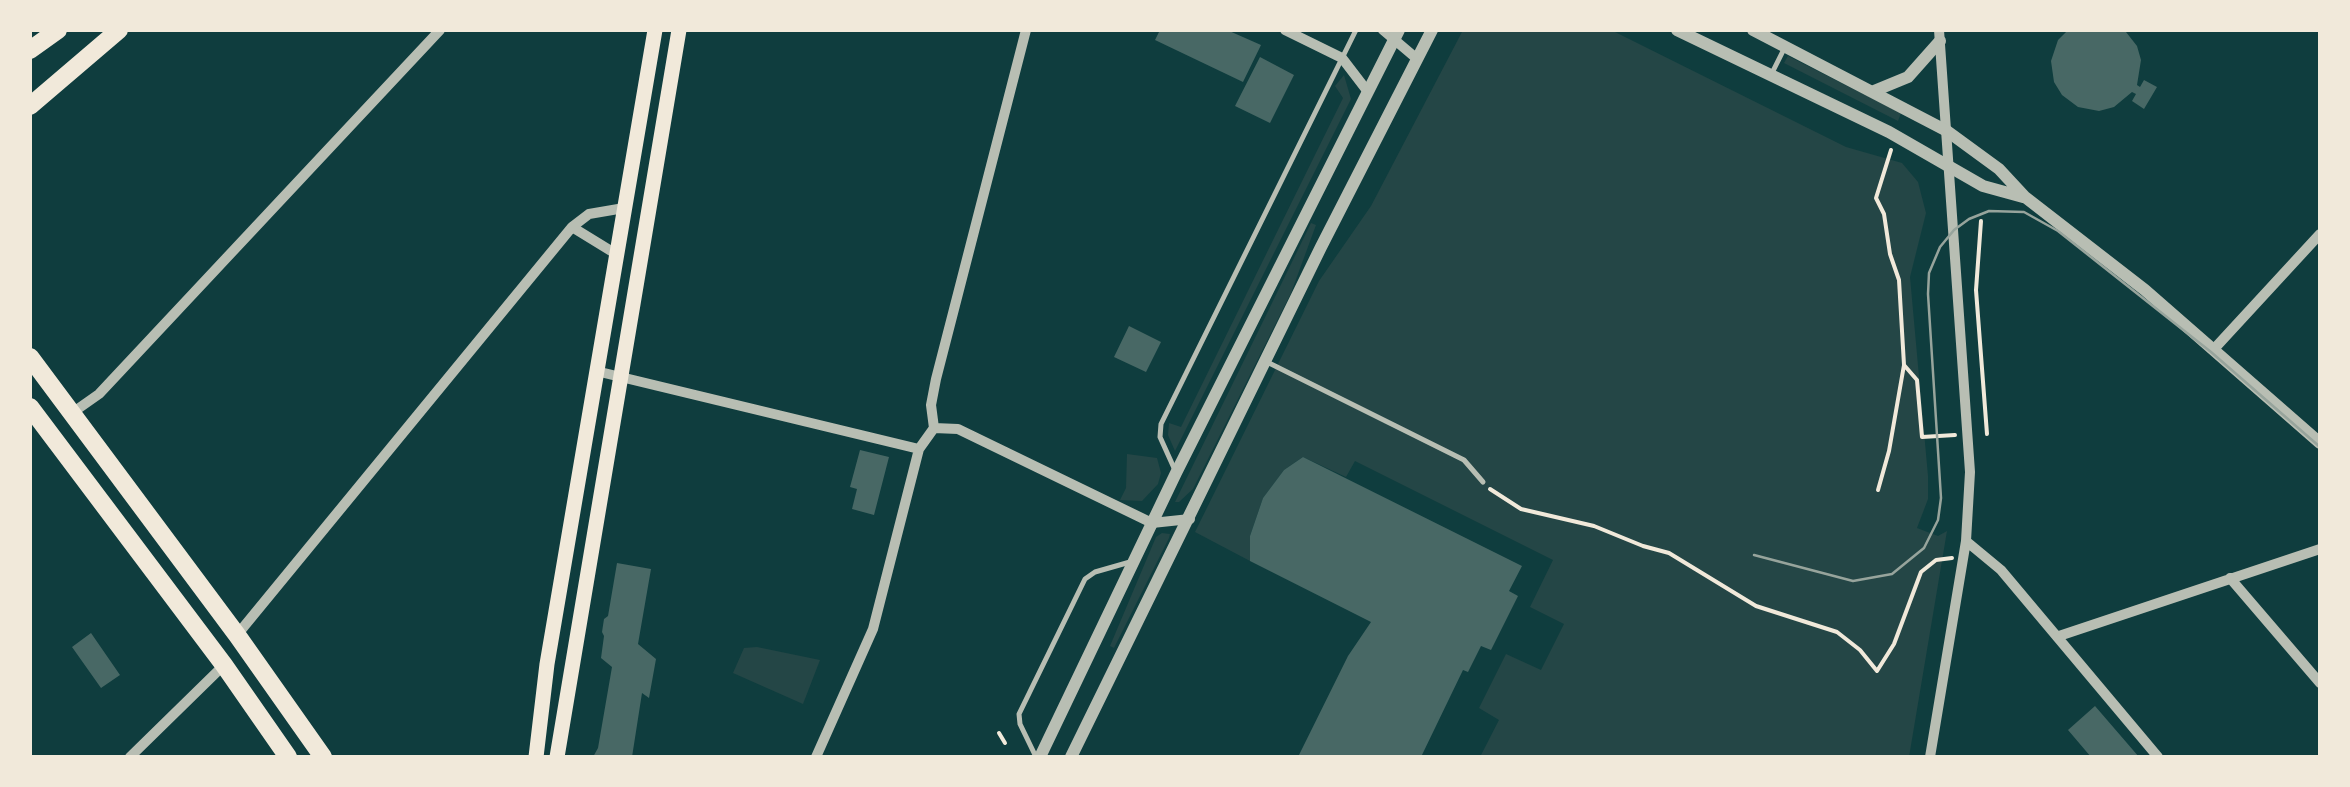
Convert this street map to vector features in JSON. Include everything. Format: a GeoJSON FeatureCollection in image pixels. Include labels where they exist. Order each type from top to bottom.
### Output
{"type":"FeatureCollection","features":[{"type":"Feature","properties":{"kind":"main road"},"geometry":{"type":"LineString","coordinates":[[30,50],[58,30]]}},
{"type":"Feature","properties":{"kind":"main road"},"geometry":{"type":"LineString","coordinates":[[30,106],[119,30]]}},
{"type":"Feature","properties":{"kind":"main road"},"geometry":{"type":"LineString","coordinates":[[536,757],[548,664],[655,30]]}},
{"type":"Feature","properties":{"kind":"main road"},"geometry":{"type":"LineString","coordinates":[[557,757],[679,30]]}},
{"type":"Feature","properties":{"kind":"main road"},"geometry":{"type":"LineString","coordinates":[[30,357],[323,757]]}},
{"type":"Feature","properties":{"kind":"main road"},"geometry":{"type":"LineString","coordinates":[[30,407],[224,665],[288,757]]}},
{"type":"Feature","properties":{"kind":"street"},"geometry":{"type":"LineString","coordinates":[[72,413],[99,394],[440,30]]}},
{"type":"Feature","properties":{"kind":"street"},"geometry":{"type":"LineString","coordinates":[[816,757],[873,629],[919,449],[934,428],[931,405],[936,379],[1026,30]]}},
{"type":"Feature","properties":{"kind":"street"},"geometry":{"type":"LineString","coordinates":[[1285,30],[1342,58],[1368,92]]}},
{"type":"Feature","properties":{"kind":"street"},"geometry":{"type":"LineString","coordinates":[[1071,757],[1432,30]]}},
{"type":"Feature","properties":{"kind":"street"},"geometry":{"type":"LineString","coordinates":[[1677,30],[1889,132],[1983,186],[2025,198]]}},
{"type":"Feature","properties":{"kind":"street"},"geometry":{"type":"LineString","coordinates":[[1753,30],[1948,131],[1999,169],[2025,198],[2134,281],[2320,442]]}},
{"type":"Feature","properties":{"kind":"street"},"geometry":{"type":"LineString","coordinates":[[1038,757],[1368,92],[1392,33],[1416,58]]}},
{"type":"Feature","properties":{"kind":"street"},"geometry":{"type":"LineString","coordinates":[[1874,90],[1908,77],[1940,35]]}},
{"type":"Feature","properties":{"kind":"street"},"geometry":{"type":"LineString","coordinates":[[1930,757],[1964,558],[1970,472],[1940,35]]}},
{"type":"Feature","properties":{"kind":"street"},"geometry":{"type":"LineString","coordinates":[[237,635],[572,228],[589,214],[624,208]]}},
{"type":"Feature","properties":{"kind":"street"},"geometry":{"type":"LineString","coordinates":[[572,228],[616,254]]}},
{"type":"Feature","properties":{"kind":"street"},"geometry":{"type":"LineString","coordinates":[[2214,349],[2320,234]]}},
{"type":"Feature","properties":{"kind":"street"},"geometry":{"type":"LineString","coordinates":[[596,371],[919,449]]}},
{"type":"Feature","properties":{"kind":"street"},"geometry":{"type":"LineString","coordinates":[[934,428],[958,429],[1152,523],[1190,519]]}},
{"type":"Feature","properties":{"kind":"street"},"geometry":{"type":"LineString","coordinates":[[1966,541],[2001,570],[2158,757]]}},
{"type":"Feature","properties":{"kind":"street"},"geometry":{"type":"LineString","coordinates":[[2059,636],[2320,549]]}},
{"type":"Feature","properties":{"kind":"street"},"geometry":{"type":"LineString","coordinates":[[2230,578],[2320,683]]}},
{"type":"Feature","properties":{"kind":"street"},"geometry":{"type":"LineString","coordinates":[[130,757],[224,665]]}},
{"type":"Feature","properties":{"kind":"lane"},"geometry":{"type":"LineString","coordinates":[[1176,473],[1160,437],[1160,424],[1356,30]]}},
{"type":"Feature","properties":{"kind":"lane"},"geometry":{"type":"LineString","coordinates":[[1772,73],[1785,45]]}},
{"type":"Feature","properties":{"kind":"lane"},"geometry":{"type":"LineString","coordinates":[[1266,362],[1464,460],[1482,482]]}},
{"type":"Feature","properties":{"kind":"lane"},"geometry":{"type":"LineString","coordinates":[[1038,757],[1020,724],[1019,714],[1085,580],[1095,572],[1133,562]]}},
{"type":"Feature","properties":{"kind":"path"},"geometry":{"type":"LineString","coordinates":[[1878,490],[1904,365],[1899,280],[1890,254],[1884,214],[1876,198],[1890,150]]}},
{"type":"Feature","properties":{"kind":"path"},"geometry":{"type":"LineString","coordinates":[[1981,221],[1976,290],[1987,434]]}},
{"type":"Feature","properties":{"kind":"path"},"geometry":{"type":"LineString","coordinates":[[1904,365],[1917,380],[1922,436],[1967,434]]}},
{"type":"Feature","properties":{"kind":"path"},"geometry":{"type":"LineString","coordinates":[[1482,482],[1500,498],[1522,509],[1594,526],[1669,553],[1756,606],[1836,632],[1860,650],[1877,671],[1894,644],[1921,572],[1936,560],[1964,558]]}},
{"type":"Feature","properties":{"kind":"path"},"geometry":{"type":"LineString","coordinates":[[999,732],[1005,743]]}},
{"type":"Feature","properties":{"kind":"shaded area"},"geometry":{"type":"Polygon","coordinates":[[[1463,30],[1611,30],[1846,147],[1902,163],[1918,182],[1926,213],[1910,277],[1928,499],[1917,528],[1938,536],[1947,531],[1909,757],[1480,757],[1499,720],[1479,708],[1506,654],[1541,670],[1564,624],[1530,607],[1553,560],[1355,461],[1346,477],[1303,457],[1284,470],[1263,498],[1250,536],[1250,561],[1195,532],[1319,281],[1371,206],[1463,30]]]}},
{"type":"Feature","properties":{"kind":"shaded area"},"geometry":{"type":"Polygon","coordinates":[[[1788,56],[1901,113],[1898,121],[1784,63],[1788,56]]]}},
{"type":"Feature","properties":{"kind":"shaded area"},"geometry":{"type":"Polygon","coordinates":[[[1344,75],[1351,99],[1175,451],[1168,435],[1169,423],[1181,427],[1343,98],[1335,86],[1344,75]]]}},
{"type":"Feature","properties":{"kind":"shaded area"},"geometry":{"type":"Polygon","coordinates":[[[1311,223],[1316,225],[1291,293],[1193,489],[1175,502],[1311,223]]]}},
{"type":"Feature","properties":{"kind":"shaded area"},"geometry":{"type":"Polygon","coordinates":[[[1127,454],[1157,458],[1161,473],[1158,484],[1142,501],[1120,500],[1126,488],[1127,454]]]}},
{"type":"Feature","properties":{"kind":"shaded area"},"geometry":{"type":"Polygon","coordinates":[[[1170,534],[1169,538],[1114,648],[1110,646],[1156,537],[1170,534]]]}},
{"type":"Feature","properties":{"kind":"shaded area"},"geometry":{"type":"Polygon","coordinates":[[[757,647],[820,660],[803,704],[733,673],[744,648],[757,647]]]}},
{"type":"Feature","properties":{"kind":"building"},"geometry":{"type":"Polygon","coordinates":[[[1160,30],[1227,30],[1261,45],[1243,82],[1155,40],[1160,30]]]}},
{"type":"Feature","properties":{"kind":"building"},"geometry":{"type":"Polygon","coordinates":[[[2068,30],[2126,32],[2137,46],[2141,60],[2137,85],[2140,87],[2144,80],[2157,87],[2144,109],[2132,101],[2136,94],[2132,92],[2114,107],[2099,111],[2078,107],[2062,95],[2054,82],[2051,61],[2058,40],[2068,30]]]}},
{"type":"Feature","properties":{"kind":"building"},"geometry":{"type":"Polygon","coordinates":[[[1260,57],[1294,75],[1270,123],[1235,106],[1260,57]]]}},
{"type":"Feature","properties":{"kind":"building"},"geometry":{"type":"Polygon","coordinates":[[[1129,326],[1161,342],[1146,372],[1114,357],[1129,326]]]}},
{"type":"Feature","properties":{"kind":"building"},"geometry":{"type":"Polygon","coordinates":[[[860,450],[889,457],[874,515],[852,509],[857,489],[850,487],[860,450]]]}},
{"type":"Feature","properties":{"kind":"building"},"geometry":{"type":"Polygon","coordinates":[[[1303,457],[1522,566],[1509,591],[1518,596],[1491,650],[1481,646],[1468,672],[1463,670],[1421,757],[1298,757],[1348,656],[1371,622],[1250,561],[1250,536],[1263,498],[1284,470],[1303,457]]]}},
{"type":"Feature","properties":{"kind":"building"},"geometry":{"type":"Polygon","coordinates":[[[617,563],[651,569],[638,644],[656,659],[649,698],[642,693],[632,757],[593,757],[598,748],[612,667],[601,658],[602,632],[617,563]]]}},
{"type":"Feature","properties":{"kind":"building"},"geometry":{"type":"Polygon","coordinates":[[[91,633],[120,675],[101,688],[72,647],[91,633]]]}},
{"type":"Feature","properties":{"kind":"building"},"geometry":{"type":"Polygon","coordinates":[[[2095,706],[2139,757],[2091,757],[2068,730],[2095,706]]]}},
{"type":"Feature","properties":{"kind":"tram line"},"geometry":{"type":"LineString","coordinates":[[1754,555],[1853,581],[1892,574],[1924,548],[1938,520],[1941,498],[1929,273],[1940,247],[1954,230],[1989,211],[2024,212],[2058,231],[2211,352],[2320,447]]}}]}
